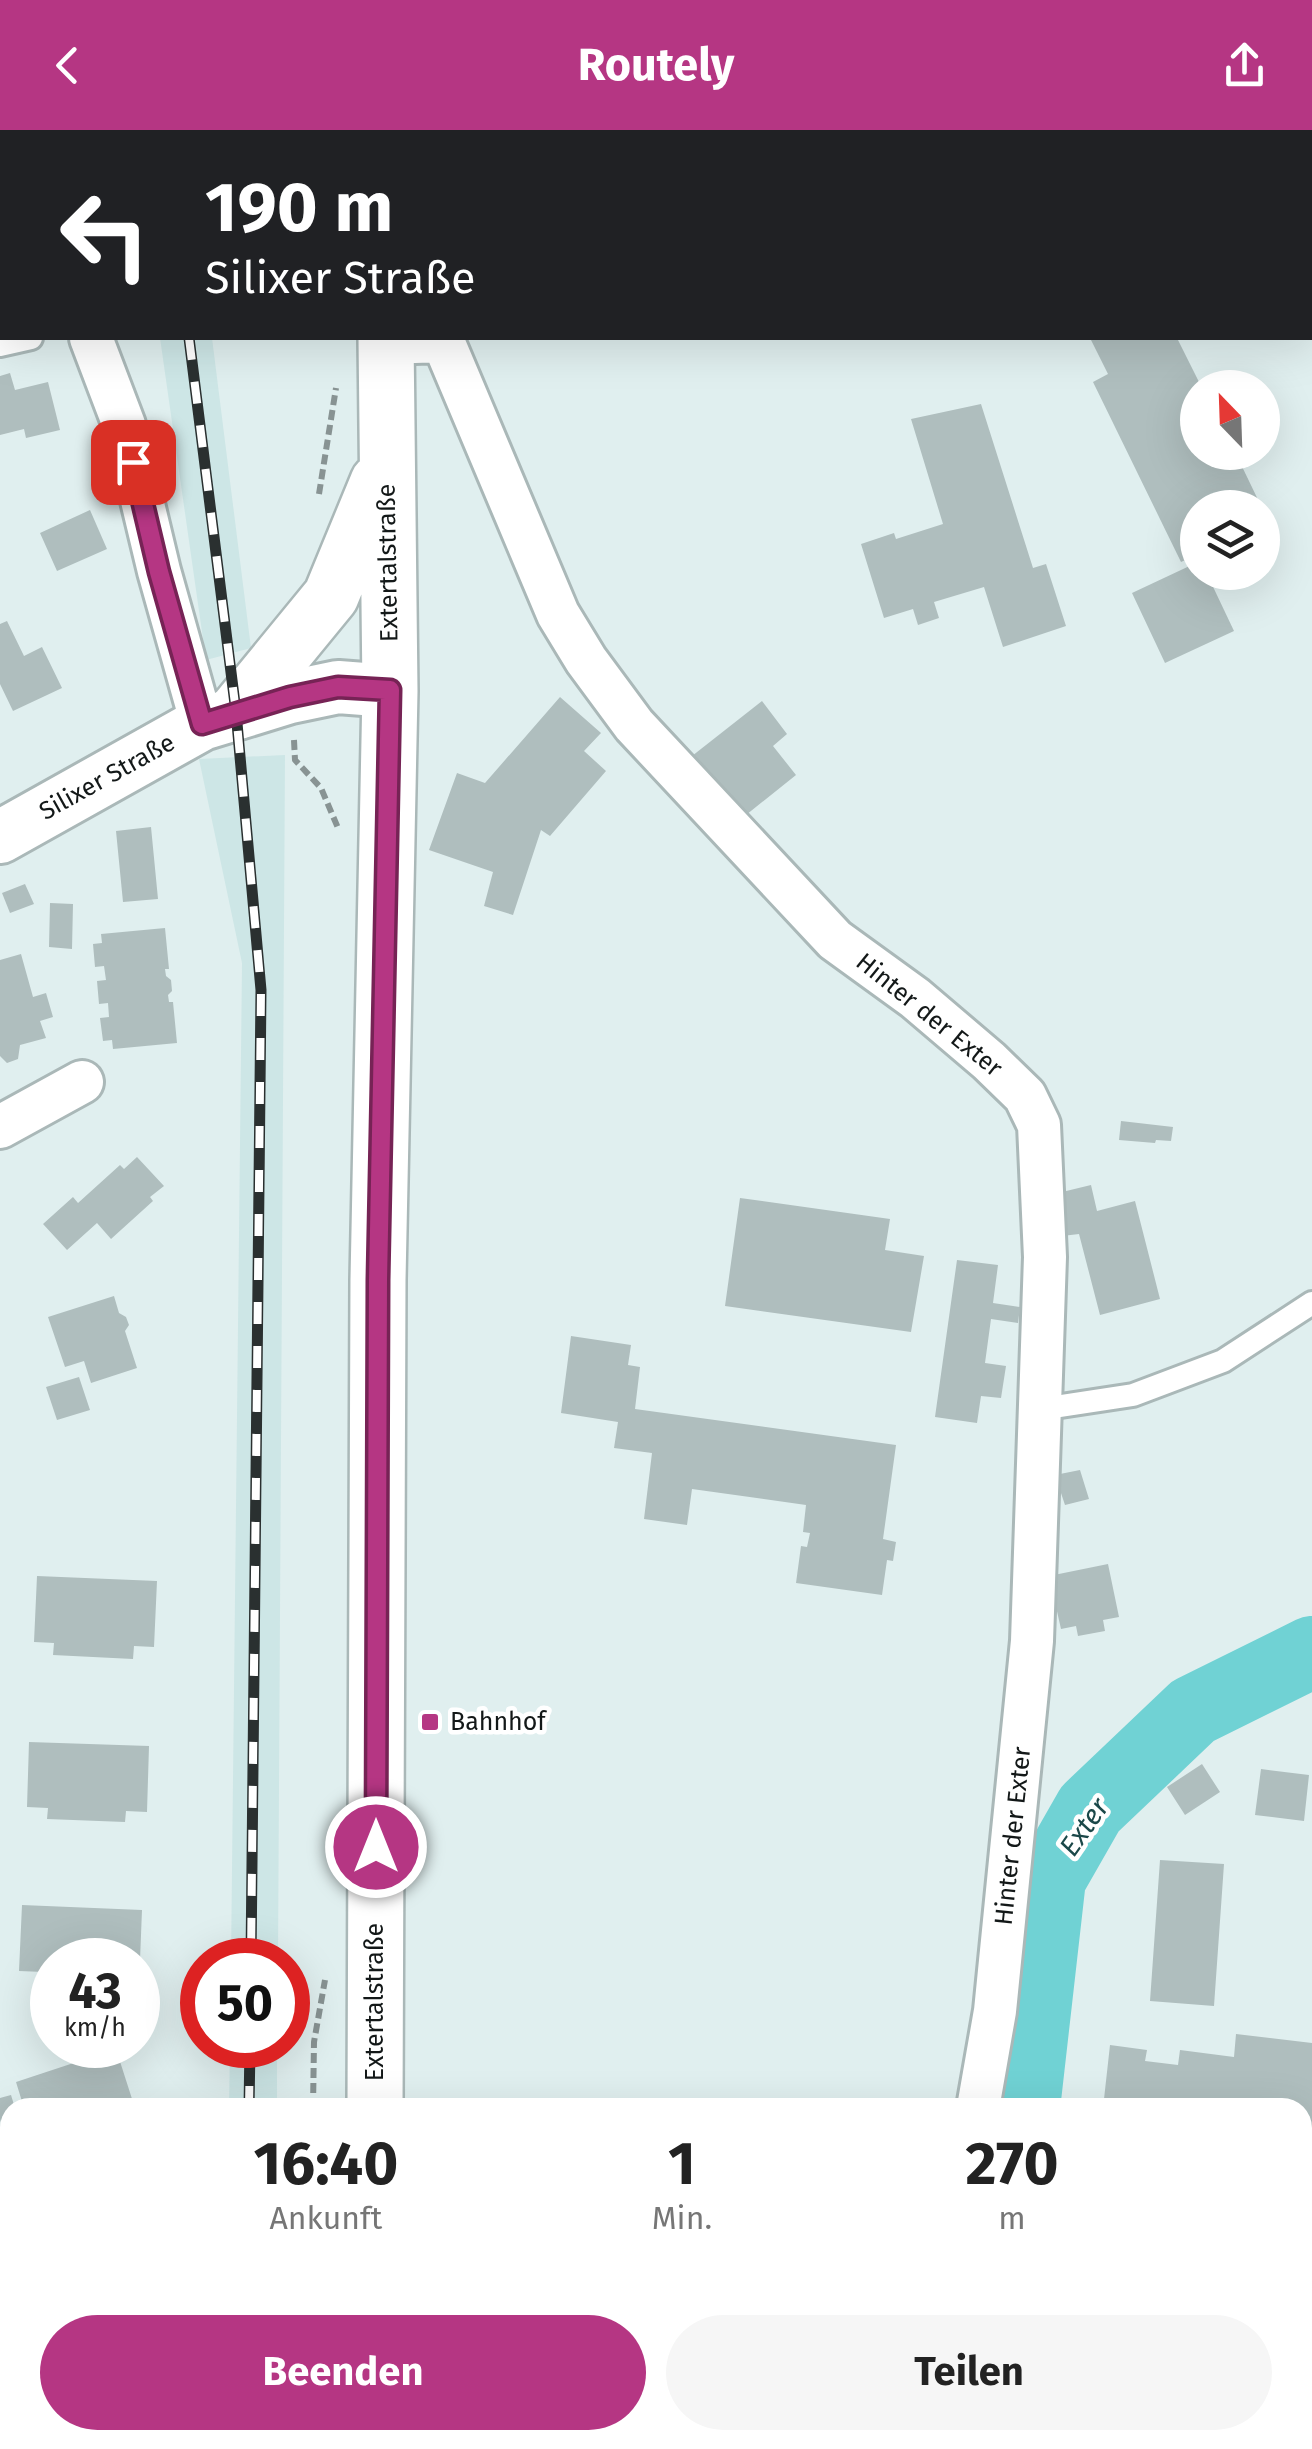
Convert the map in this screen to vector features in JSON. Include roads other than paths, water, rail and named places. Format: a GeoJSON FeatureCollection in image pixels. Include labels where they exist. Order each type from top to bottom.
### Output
{"type":"FeatureCollection","features":[{"type":"Feature","properties":{"kind":"main road","name":"Extertalstraße"},"geometry":{"type":"LineString","coordinates":[[375,2098],[378,1300],[390,690],[386,340]]}},
{"type":"Feature","properties":{"kind":"main road"},"geometry":{"type":"LineString","coordinates":[[219,718],[331,596],[387,461]]}},
{"type":"Feature","properties":{"kind":"street"},"geometry":{"type":"LineString","coordinates":[[92,340],[124,425],[159,572],[219,718]]}},
{"type":"Feature","properties":{"kind":"street","name":"Hinter der Exter"},"geometry":{"type":"LineString","coordinates":[[386,340],[444,341],[558,614],[586,660],[634,724],[834,940],[914,998],[989,1060],[1025,1096],[1039,1125],[1045,1258],[1032,1641],[995,2011],[980,2098]]}},
{"type":"Feature","properties":{"kind":"street","name":"Silixer Straße"},"geometry":{"type":"LineString","coordinates":[[0,837],[219,718],[338,687],[390,690]]}},
{"type":"Feature","properties":{"kind":"street"},"geometry":{"type":"LineString","coordinates":[[0,1127],[82,1082]]}},
{"type":"Feature","properties":{"kind":"lane"},"geometry":{"type":"LineString","coordinates":[[1040,1408],[1133,1396],[1223,1361],[1312,1303]]}},
{"type":"Feature","properties":{"kind":"waterway","name":"Exter"},"geometry":{"type":"LineString","coordinates":[[1025,2098],[1050,1879],[1090,1809],[1193,1711],[1312,1652]]}},
{"type":"Feature","properties":{"kind":"railway"},"geometry":{"type":"LineString","coordinates":[[189,340],[236,712],[261,990],[251,1938]]}},
{"type":"Feature","properties":{"kind":"railway"},"geometry":{"type":"LineString","coordinates":[[249,2098],[250,2068]]}},
{"type":"Feature","properties":{"kind":"place","name":"Bahnhof"},"geometry":{"type":"Point","coordinates":[430,1722]}}]}
